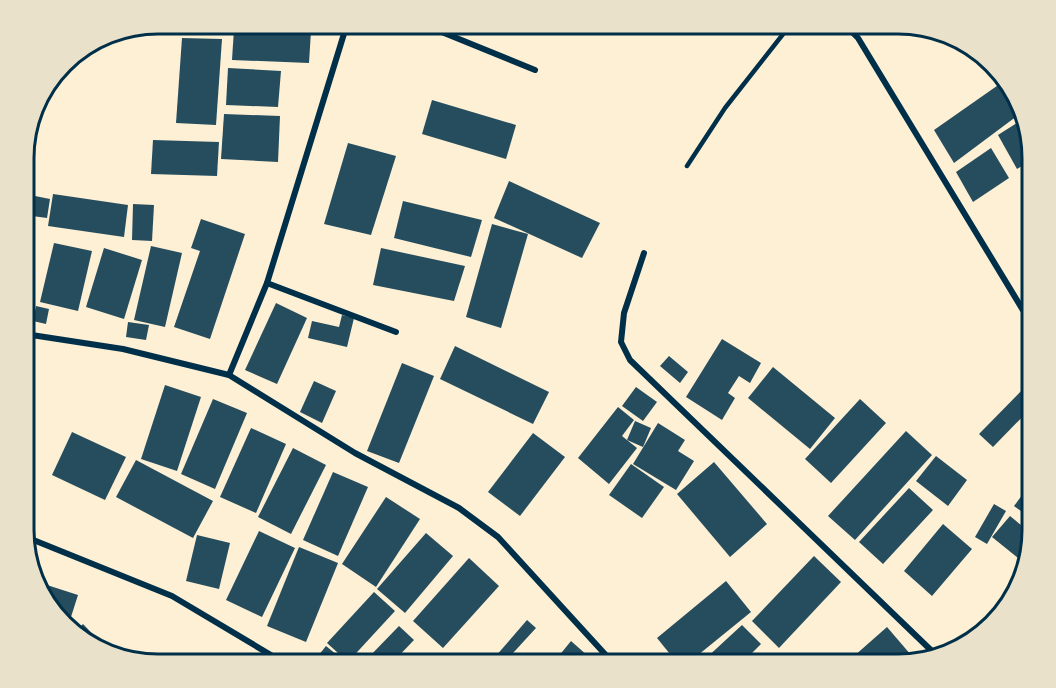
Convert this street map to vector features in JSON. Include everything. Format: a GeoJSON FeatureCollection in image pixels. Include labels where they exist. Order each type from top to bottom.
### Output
{"type":"FeatureCollection","features":[{"type":"Feature","properties":{"kind":"street"},"geometry":{"type":"LineString","coordinates":[[854,34],[1021,307]]}},
{"type":"Feature","properties":{"kind":"street"},"geometry":{"type":"LineString","coordinates":[[229,375],[267,283],[344,35]]}},
{"type":"Feature","properties":{"kind":"street"},"geometry":{"type":"LineString","coordinates":[[448,35],[535,70]]}},
{"type":"Feature","properties":{"kind":"street"},"geometry":{"type":"LineString","coordinates":[[644,253],[624,313],[621,342],[630,360],[930,649]]}},
{"type":"Feature","properties":{"kind":"street"},"geometry":{"type":"LineString","coordinates":[[267,283],[396,332]]}},
{"type":"Feature","properties":{"kind":"street"},"geometry":{"type":"LineString","coordinates":[[34,335],[123,349],[229,375],[355,453],[459,508],[498,537],[604,653]]}},
{"type":"Feature","properties":{"kind":"street"},"geometry":{"type":"LineString","coordinates":[[35,541],[172,596],[269,654]]}},
{"type":"Feature","properties":{"kind":"lane"},"geometry":{"type":"LineString","coordinates":[[687,166],[725,108],[783,34]]}},
{"type":"Feature","properties":{"kind":"building"},"geometry":{"type":"Polygon","coordinates":[[[234,35],[311,35],[309,63],[232,60],[234,35]]]}},
{"type":"Feature","properties":{"kind":"building"},"geometry":{"type":"Polygon","coordinates":[[[182,38],[222,39],[216,125],[176,123],[182,38]]]}},
{"type":"Feature","properties":{"kind":"building"},"geometry":{"type":"Polygon","coordinates":[[[228,68],[281,71],[278,107],[226,105],[228,68]]]}},
{"type":"Feature","properties":{"kind":"building"},"geometry":{"type":"Polygon","coordinates":[[[998,85],[1015,118],[954,163],[934,130],[998,85]]]}},
{"type":"Feature","properties":{"kind":"building"},"geometry":{"type":"Polygon","coordinates":[[[432,100],[516,125],[506,159],[422,134],[432,100]]]}},
{"type":"Feature","properties":{"kind":"building"},"geometry":{"type":"Polygon","coordinates":[[[224,114],[280,116],[278,162],[221,159],[224,114]]]}},
{"type":"Feature","properties":{"kind":"building"},"geometry":{"type":"Polygon","coordinates":[[[1016,123],[1021,150],[1021,167],[1017,169],[998,135],[1016,123]]]}},
{"type":"Feature","properties":{"kind":"building"},"geometry":{"type":"Polygon","coordinates":[[[153,140],[219,142],[217,176],[151,174],[153,140]]]}},
{"type":"Feature","properties":{"kind":"building"},"geometry":{"type":"Polygon","coordinates":[[[348,143],[396,156],[371,235],[324,224],[348,143]]]}},
{"type":"Feature","properties":{"kind":"building"},"geometry":{"type":"Polygon","coordinates":[[[991,148],[1009,178],[973,202],[956,172],[991,148]]]}},
{"type":"Feature","properties":{"kind":"building"},"geometry":{"type":"Polygon","coordinates":[[[509,181],[600,223],[582,258],[494,218],[509,181]]]}},
{"type":"Feature","properties":{"kind":"building"},"geometry":{"type":"Polygon","coordinates":[[[53,194],[128,205],[124,237],[48,226],[53,194]]]}},
{"type":"Feature","properties":{"kind":"building"},"geometry":{"type":"Polygon","coordinates":[[[35,196],[50,199],[47,218],[34,216],[35,196]]]}},
{"type":"Feature","properties":{"kind":"building"},"geometry":{"type":"Polygon","coordinates":[[[403,201],[482,220],[471,257],[394,238],[403,201]]]}},
{"type":"Feature","properties":{"kind":"building"},"geometry":{"type":"Polygon","coordinates":[[[133,204],[154,205],[152,241],[132,240],[133,204]]]}},
{"type":"Feature","properties":{"kind":"building"},"geometry":{"type":"Polygon","coordinates":[[[201,219],[245,234],[210,339],[174,327],[200,251],[191,248],[201,219]]]}},
{"type":"Feature","properties":{"kind":"building"},"geometry":{"type":"Polygon","coordinates":[[[492,224],[528,234],[501,328],[466,317],[492,224]]]}},
{"type":"Feature","properties":{"kind":"building"},"geometry":{"type":"Polygon","coordinates":[[[54,243],[92,251],[78,311],[40,302],[54,243]]]}},
{"type":"Feature","properties":{"kind":"building"},"geometry":{"type":"Polygon","coordinates":[[[151,246],[182,253],[165,327],[134,320],[151,246]]]}},
{"type":"Feature","properties":{"kind":"building"},"geometry":{"type":"Polygon","coordinates":[[[104,248],[142,260],[124,319],[86,307],[104,248]]]}},
{"type":"Feature","properties":{"kind":"building"},"geometry":{"type":"Polygon","coordinates":[[[381,248],[465,266],[454,301],[373,285],[381,248]]]}},
{"type":"Feature","properties":{"kind":"building"},"geometry":{"type":"Polygon","coordinates":[[[276,303],[307,318],[277,384],[245,370],[276,303]]]}},
{"type":"Feature","properties":{"kind":"building"},"geometry":{"type":"Polygon","coordinates":[[[36,306],[49,309],[46,324],[34,321],[36,306]]]}},
{"type":"Feature","properties":{"kind":"building"},"geometry":{"type":"Polygon","coordinates":[[[342,315],[354,318],[347,347],[308,338],[312,321],[339,327],[342,315]]]}},
{"type":"Feature","properties":{"kind":"building"},"geometry":{"type":"Polygon","coordinates":[[[128,322],[149,325],[146,340],[126,337],[128,322]]]}},
{"type":"Feature","properties":{"kind":"building"},"geometry":{"type":"Polygon","coordinates":[[[722,339],[761,363],[750,383],[739,376],[728,393],[735,398],[722,420],[686,397],[722,339]]]}},
{"type":"Feature","properties":{"kind":"building"},"geometry":{"type":"Polygon","coordinates":[[[455,346],[549,392],[533,424],[440,379],[455,346]]]}},
{"type":"Feature","properties":{"kind":"building"},"geometry":{"type":"Polygon","coordinates":[[[669,356],[688,372],[680,383],[660,366],[669,356]]]}},
{"type":"Feature","properties":{"kind":"building"},"geometry":{"type":"Polygon","coordinates":[[[402,363],[434,376],[399,463],[367,451],[402,363]]]}},
{"type":"Feature","properties":{"kind":"building"},"geometry":{"type":"Polygon","coordinates":[[[773,367],[835,418],[810,449],[748,398],[773,367]]]}},
{"type":"Feature","properties":{"kind":"building"},"geometry":{"type":"Polygon","coordinates":[[[314,381],[336,391],[322,423],[300,412],[314,381]]]}},
{"type":"Feature","properties":{"kind":"building"},"geometry":{"type":"Polygon","coordinates":[[[165,385],[201,397],[177,471],[141,459],[165,385]]]}},
{"type":"Feature","properties":{"kind":"building"},"geometry":{"type":"Polygon","coordinates":[[[636,387],[657,402],[643,421],[622,406],[636,387]]]}},
{"type":"Feature","properties":{"kind":"building"},"geometry":{"type":"Polygon","coordinates":[[[1021,391],[1021,418],[993,447],[979,434],[1021,391]]]}},
{"type":"Feature","properties":{"kind":"building"},"geometry":{"type":"Polygon","coordinates":[[[213,399],[247,413],[215,489],[181,474],[213,399]]]}},
{"type":"Feature","properties":{"kind":"building"},"geometry":{"type":"Polygon","coordinates":[[[860,399],[886,423],[831,483],[805,459],[860,399]]]}},
{"type":"Feature","properties":{"kind":"building"},"geometry":{"type":"Polygon","coordinates":[[[618,407],[634,420],[622,436],[637,448],[609,484],[578,458],[618,407]]]}},
{"type":"Feature","properties":{"kind":"building"},"geometry":{"type":"Polygon","coordinates":[[[635,421],[651,428],[643,447],[627,440],[635,421]]]}},
{"type":"Feature","properties":{"kind":"building"},"geometry":{"type":"Polygon","coordinates":[[[658,423],[685,440],[678,451],[694,461],[676,490],[633,464],[658,423]]]}},
{"type":"Feature","properties":{"kind":"building"},"geometry":{"type":"Polygon","coordinates":[[[251,428],[286,444],[256,513],[220,497],[251,428]]]}},
{"type":"Feature","properties":{"kind":"building"},"geometry":{"type":"Polygon","coordinates":[[[906,431],[932,455],[855,540],[828,516],[906,431]]]}},
{"type":"Feature","properties":{"kind":"building"},"geometry":{"type":"Polygon","coordinates":[[[72,432],[126,457],[105,500],[52,475],[72,432]]]}},
{"type":"Feature","properties":{"kind":"building"},"geometry":{"type":"Polygon","coordinates":[[[533,433],[565,457],[520,516],[488,492],[533,433]]]}},
{"type":"Feature","properties":{"kind":"building"},"geometry":{"type":"Polygon","coordinates":[[[293,448],[326,465],[291,534],[258,517],[293,448]]]}},
{"type":"Feature","properties":{"kind":"building"},"geometry":{"type":"Polygon","coordinates":[[[936,456],[967,480],[948,506],[916,481],[936,456]]]}},
{"type":"Feature","properties":{"kind":"building"},"geometry":{"type":"Polygon","coordinates":[[[136,460],[213,501],[193,538],[116,497],[136,460]]]}},
{"type":"Feature","properties":{"kind":"building"},"geometry":{"type":"Polygon","coordinates":[[[714,462],[767,524],[730,557],[677,494],[714,462]]]}},
{"type":"Feature","properties":{"kind":"building"},"geometry":{"type":"Polygon","coordinates":[[[631,464],[664,487],[642,518],[609,495],[631,464]]]}},
{"type":"Feature","properties":{"kind":"building"},"geometry":{"type":"Polygon","coordinates":[[[333,472],[368,487],[338,556],[303,540],[333,472]]]}},
{"type":"Feature","properties":{"kind":"building"},"geometry":{"type":"Polygon","coordinates":[[[909,488],[933,510],[883,564],[859,542],[909,488]]]}},
{"type":"Feature","properties":{"kind":"building"},"geometry":{"type":"Polygon","coordinates":[[[386,497],[420,519],[376,587],[342,564],[386,497]]]}},
{"type":"Feature","properties":{"kind":"building"},"geometry":{"type":"Polygon","coordinates":[[[1021,497],[1021,511],[1014,506],[1021,497]]]}},
{"type":"Feature","properties":{"kind":"building"},"geometry":{"type":"Polygon","coordinates":[[[994,504],[1006,511],[987,544],[975,537],[994,504]]]}},
{"type":"Feature","properties":{"kind":"building"},"geometry":{"type":"Polygon","coordinates":[[[1010,516],[1021,525],[1018,558],[992,537],[1010,516]]]}},
{"type":"Feature","properties":{"kind":"building"},"geometry":{"type":"Polygon","coordinates":[[[943,524],[972,549],[932,596],[904,571],[943,524]]]}},
{"type":"Feature","properties":{"kind":"building"},"geometry":{"type":"Polygon","coordinates":[[[259,531],[295,548],[262,617],[226,600],[259,531]]]}},
{"type":"Feature","properties":{"kind":"building"},"geometry":{"type":"Polygon","coordinates":[[[426,533],[453,556],[405,613],[377,589],[426,533]]]}},
{"type":"Feature","properties":{"kind":"building"},"geometry":{"type":"Polygon","coordinates":[[[197,535],[230,543],[219,589],[186,581],[197,535]]]}},
{"type":"Feature","properties":{"kind":"building"},"geometry":{"type":"Polygon","coordinates":[[[299,547],[338,563],[306,642],[267,626],[299,547]]]}},
{"type":"Feature","properties":{"kind":"building"},"geometry":{"type":"Polygon","coordinates":[[[814,556],[841,582],[779,648],[752,621],[814,556]]]}},
{"type":"Feature","properties":{"kind":"building"},"geometry":{"type":"Polygon","coordinates":[[[469,558],[499,586],[443,648],[413,621],[469,558]]]}},
{"type":"Feature","properties":{"kind":"building"},"geometry":{"type":"Polygon","coordinates":[[[726,581],[751,612],[700,653],[669,653],[657,638],[726,581]]]}},
{"type":"Feature","properties":{"kind":"building"},"geometry":{"type":"Polygon","coordinates":[[[48,585],[78,595],[71,617],[48,585]]]}},
{"type":"Feature","properties":{"kind":"building"},"geometry":{"type":"Polygon","coordinates":[[[374,592],[395,611],[356,654],[339,654],[327,643],[374,592]]]}},
{"type":"Feature","properties":{"kind":"building"},"geometry":{"type":"Polygon","coordinates":[[[527,620],[536,628],[513,654],[498,654],[527,620]]]}},
{"type":"Feature","properties":{"kind":"building"},"geometry":{"type":"Polygon","coordinates":[[[83,624],[94,635],[90,633],[81,626],[83,624]]]}},
{"type":"Feature","properties":{"kind":"building"},"geometry":{"type":"Polygon","coordinates":[[[742,625],[761,644],[752,653],[711,653],[742,625]]]}},
{"type":"Feature","properties":{"kind":"building"},"geometry":{"type":"Polygon","coordinates":[[[399,626],[414,640],[401,654],[372,654],[399,626]]]}},
{"type":"Feature","properties":{"kind":"building"},"geometry":{"type":"Polygon","coordinates":[[[887,627],[909,653],[906,653],[857,653],[887,627]]]}},
{"type":"Feature","properties":{"kind":"building"},"geometry":{"type":"Polygon","coordinates":[[[571,641],[585,653],[561,653],[571,641]]]}},
{"type":"Feature","properties":{"kind":"building"},"geometry":{"type":"Polygon","coordinates":[[[326,646],[335,654],[320,654],[326,646]]]}}]}
